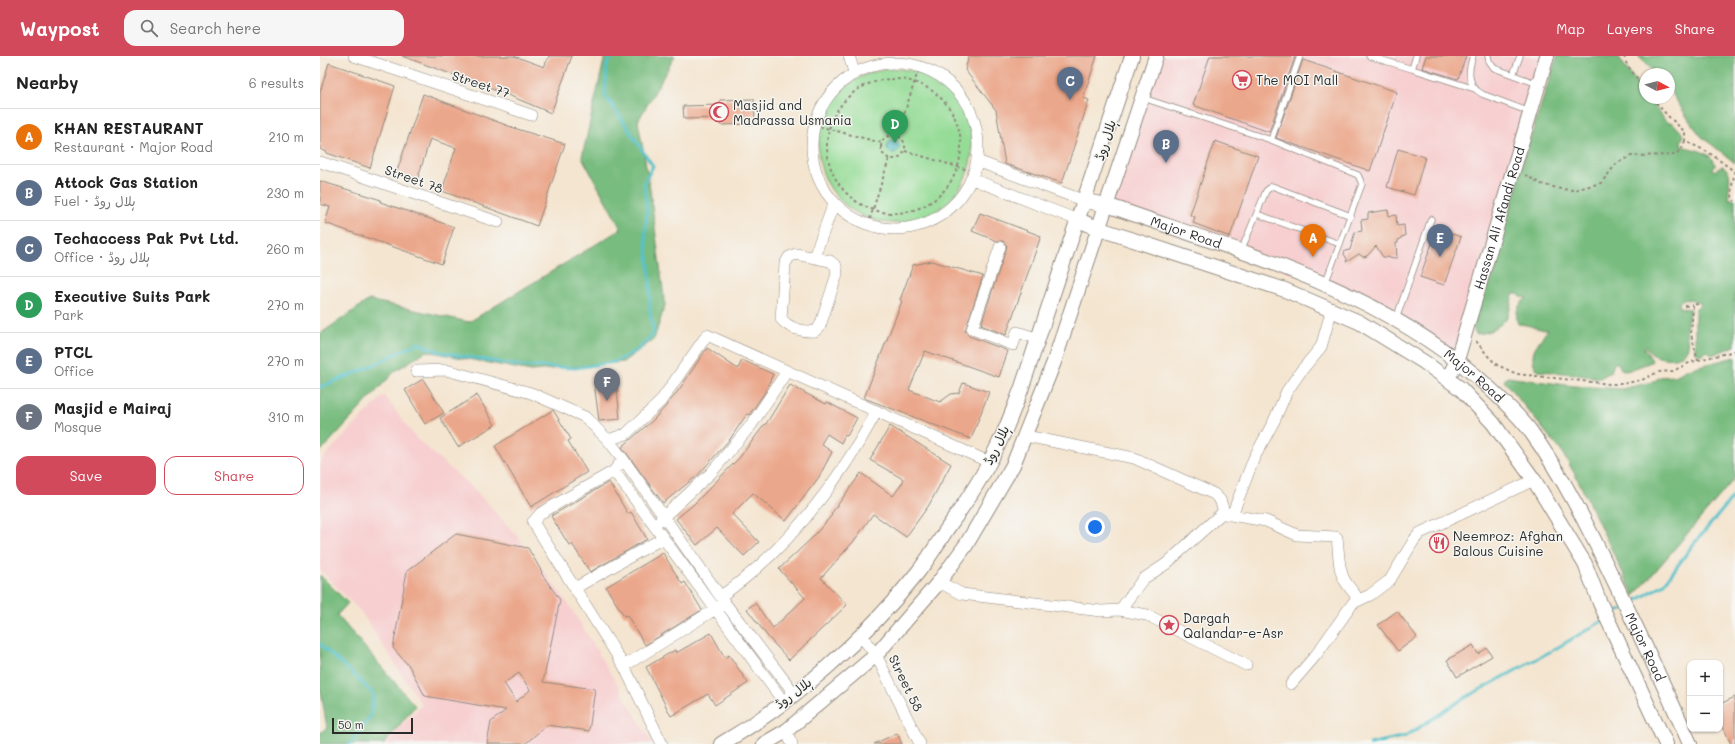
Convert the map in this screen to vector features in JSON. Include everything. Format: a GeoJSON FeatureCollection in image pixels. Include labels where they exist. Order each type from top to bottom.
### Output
{"type":"FeatureCollection","features":[{"type":"Feature","properties":{"kind":"street","name":"Street 77"},"geometry":{"type":"LineString","coordinates":[[354,56],[531,115]]}},
{"type":"Feature","properties":{"kind":"street"},"geometry":{"type":"LineString","coordinates":[[849,56],[854,72]]}},
{"type":"Feature","properties":{"kind":"street","name":"ہلال روڈ"},"geometry":{"type":"LineString","coordinates":[[721,744],[789,697],[832,664],[861,636],[918,571],[965,504],[1000,441],[1012,412],[1039,339],[1132,56]]}},
{"type":"Feature","properties":{"kind":"street","name":"ہلال روڈ"},"geometry":{"type":"LineString","coordinates":[[764,744],[786,731],[876,655],[939,582],[966,545],[999,490],[1013,465],[1026,436],[1054,362],[1100,229],[1156,56]]}},
{"type":"Feature","properties":{"kind":"street","name":"Hassan Ali Afandi Road"},"geometry":{"type":"LineString","coordinates":[[1448,380],[1457,360],[1547,56]]}},
{"type":"Feature","properties":{"kind":"street"},"geometry":{"type":"LineString","coordinates":[[902,59],[920,65],[942,76],[960,92],[972,113],[978,137],[974,171],[958,200],[940,217],[917,227],[893,230],[868,225],[850,216],[834,203],[821,186],[814,166],[811,146],[814,125],[822,104],[836,86],[854,72],[878,63],[902,59]]}},
{"type":"Feature","properties":{"kind":"street","name":"Street 78"},"geometry":{"type":"LineString","coordinates":[[320,162],[498,222]]}},
{"type":"Feature","properties":{"kind":"street"},"geometry":{"type":"LineString","coordinates":[[974,171],[1084,201]]}},
{"type":"Feature","properties":{"kind":"street"},"geometry":{"type":"LineString","coordinates":[[974,171],[1078,220]]}},
{"type":"Feature","properties":{"kind":"street","name":"Major Road"},"geometry":{"type":"LineString","coordinates":[[1084,201],[1107,205],[1296,271],[1396,319],[1457,360],[1493,390],[1528,428],[1565,485],[1602,555],[1690,744]]}},
{"type":"Feature","properties":{"kind":"street"},"geometry":{"type":"LineString","coordinates":[[814,257],[834,203]]}},
{"type":"Feature","properties":{"kind":"street","name":"Major Road"},"geometry":{"type":"LineString","coordinates":[[1078,220],[1100,229],[1285,290],[1332,310],[1359,322],[1461,389],[1493,423],[1534,480],[1585,564],[1600,603],[1666,744]]}},
{"type":"Feature","properties":{"kind":"street"},"geometry":{"type":"LineString","coordinates":[[1000,247],[972,329],[1013,345],[1018,332],[1039,339]]}},
{"type":"Feature","properties":{"kind":"street"},"geometry":{"type":"LineString","coordinates":[[796,254],[814,257],[830,261],[836,266],[837,274],[820,326],[815,331],[806,332],[786,324],[781,319],[785,264],[789,257],[796,254]]}},
{"type":"Feature","properties":{"kind":"street"},"geometry":{"type":"LineString","coordinates":[[1229,514],[1254,458],[1288,391],[1301,371],[1321,346],[1332,310]]}},
{"type":"Feature","properties":{"kind":"street"},"geometry":{"type":"LineString","coordinates":[[608,440],[626,434],[660,402],[707,335],[989,462]]}},
{"type":"Feature","properties":{"kind":"street"},"geometry":{"type":"LineString","coordinates":[[416,372],[446,370],[530,393],[585,416],[608,440],[623,459],[723,600],[789,697]]}},
{"type":"Feature","properties":{"kind":"street"},"geometry":{"type":"LineString","coordinates":[[654,526],[711,473],[752,424],[787,371]]}},
{"type":"Feature","properties":{"kind":"street"},"geometry":{"type":"LineString","coordinates":[[624,666],[715,608],[777,550],[800,525],[843,471],[877,411]]}},
{"type":"Feature","properties":{"kind":"street"},"geometry":{"type":"LineString","coordinates":[[1026,436],[1123,455],[1143,461],[1214,494],[1229,514]]}},
{"type":"Feature","properties":{"kind":"street"},"geometry":{"type":"LineString","coordinates":[[623,459],[614,471],[541,513],[533,522],[624,666],[662,744]]}},
{"type":"Feature","properties":{"kind":"street"},"geometry":{"type":"LineString","coordinates":[[614,471],[715,608],[789,697]]}},
{"type":"Feature","properties":{"kind":"street"},"geometry":{"type":"LineString","coordinates":[[1291,684],[1316,655],[1348,608],[1358,599],[1370,595],[1390,580],[1414,540],[1420,533],[1534,480]]}},
{"type":"Feature","properties":{"kind":"street"},"geometry":{"type":"LineString","coordinates":[[1120,610],[1142,579],[1166,564],[1221,514],[1229,514],[1266,521],[1297,535],[1336,537],[1341,570],[1345,581],[1358,599]]}},
{"type":"Feature","properties":{"kind":"street"},"geometry":{"type":"LineString","coordinates":[[575,588],[663,538]]}},
{"type":"Feature","properties":{"kind":"street"},"geometry":{"type":"LineString","coordinates":[[1585,564],[1602,555]]}},
{"type":"Feature","properties":{"kind":"street"},"geometry":{"type":"LineString","coordinates":[[939,582],[962,594],[1101,611],[1120,610],[1147,616],[1246,665]]}},
{"type":"Feature","properties":{"kind":"street","name":"Street 58"},"geometry":{"type":"LineString","coordinates":[[861,636],[876,655],[920,744]]}},
{"type":"Feature","properties":{"kind":"street"},"geometry":{"type":"LineString","coordinates":[[786,731],[792,744]]}},
{"type":"Feature","properties":{"kind":"lane"},"geometry":{"type":"LineString","coordinates":[[1271,140],[1300,56]]}},
{"type":"Feature","properties":{"kind":"lane"},"geometry":{"type":"LineString","coordinates":[[1369,56],[1476,90],[1482,94],[1530,113]]}},
{"type":"Feature","properties":{"kind":"lane"},"geometry":{"type":"LineString","coordinates":[[1412,69],[1416,56]]}},
{"type":"Feature","properties":{"kind":"lane"},"geometry":{"type":"LineString","coordinates":[[1472,56],[1470,78],[1476,90]]}},
{"type":"Feature","properties":{"kind":"lane"},"geometry":{"type":"LineString","coordinates":[[1488,56],[1494,68],[1538,84]]}},
{"type":"Feature","properties":{"kind":"lane"},"geometry":{"type":"LineString","coordinates":[[1513,75],[1520,56]]}},
{"type":"Feature","properties":{"kind":"lane"},"geometry":{"type":"LineString","coordinates":[[1143,98],[1271,140],[1358,175],[1361,179],[1362,188],[1324,284]]}},
{"type":"Feature","properties":{"kind":"lane"},"geometry":{"type":"LineString","coordinates":[[1241,251],[1266,191],[1272,186],[1351,216]]}},
{"type":"Feature","properties":{"kind":"lane"},"geometry":{"type":"LineString","coordinates":[[1257,214],[1340,244]]}},
{"type":"Feature","properties":{"kind":"lane"},"geometry":{"type":"LineString","coordinates":[[1396,319],[1431,219]]}},
{"type":"Feature","properties":{"kind":"path"},"geometry":{"type":"LineString","coordinates":[[1624,56],[1627,65],[1639,81]]}},
{"type":"Feature","properties":{"kind":"path"},"geometry":{"type":"LineString","coordinates":[[897,136],[920,65]]}},
{"type":"Feature","properties":{"kind":"path"},"geometry":{"type":"LineString","coordinates":[[897,78],[915,81],[934,91],[949,106],[959,125],[962,146],[959,167],[949,186],[934,201],[915,211],[894,214],[873,210],[855,201],[840,187],[830,169],[826,149],[829,129],[836,112],[843,102],[847,97],[862,86],[879,79],[897,78]]}},
{"type":"Feature","properties":{"kind":"path"},"geometry":{"type":"LineString","coordinates":[[1514,166],[1531,179],[1541,184],[1561,189],[1574,190],[1601,183],[1617,163],[1631,156],[1675,155],[1682,148],[1685,141],[1685,132],[1657,104]]}},
{"type":"Feature","properties":{"kind":"path"},"geometry":{"type":"LineString","coordinates":[[814,125],[882,143]]}},
{"type":"Feature","properties":{"kind":"path"},"geometry":{"type":"LineString","coordinates":[[888,136],[897,136],[904,142],[904,151],[898,158],[889,159],[882,152],[882,143],[888,136]]}},
{"type":"Feature","properties":{"kind":"path"},"geometry":{"type":"LineString","coordinates":[[1685,141],[1708,152],[1734,171],[1735,176],[1731,192],[1732,198],[1735,201]]}},
{"type":"Feature","properties":{"kind":"path"},"geometry":{"type":"LineString","coordinates":[[904,151],[974,171]]}},
{"type":"Feature","properties":{"kind":"path"},"geometry":{"type":"LineString","coordinates":[[868,225],[889,159]]}},
{"type":"Feature","properties":{"kind":"path"},"geometry":{"type":"LineString","coordinates":[[1684,306],[1698,304]]}},
{"type":"Feature","properties":{"kind":"path"},"geometry":{"type":"LineString","coordinates":[[1693,305],[1691,334],[1698,361]]}},
{"type":"Feature","properties":{"kind":"path"},"geometry":{"type":"LineString","coordinates":[[1467,324],[1476,340],[1492,360],[1503,368],[1521,375],[1610,384],[1622,384],[1642,380],[1658,372],[1673,370],[1698,361],[1735,351]]}},
{"type":"Feature","properties":{"kind":"shaded area"},"geometry":{"type":"Polygon","coordinates":[[[1159,56],[1555,56],[1509,182],[1458,357],[1340,292],[1107,205],[1159,56]]]}},
{"type":"Feature","properties":{"kind":"shaded area"},"geometry":{"type":"Polygon","coordinates":[[[384,395],[416,438],[477,492],[516,535],[570,606],[653,744],[382,744],[422,705],[361,612],[320,570],[320,461],[384,395]]]}},
{"type":"Feature","properties":{"kind":"green space"},"geometry":{"type":"Polygon","coordinates":[[[605,56],[675,56],[638,121],[650,189],[665,305],[654,339],[623,362],[531,371],[426,351],[395,371],[320,452],[320,334],[369,300],[469,322],[621,229],[582,157],[605,56]]]}},
{"type":"Feature","properties":{"kind":"green space"},"geometry":{"type":"Polygon","coordinates":[[[1557,56],[1619,57],[1639,85],[1639,104],[1653,104],[1664,119],[1669,123],[1672,122],[1684,135],[1681,142],[1682,146],[1701,151],[1710,156],[1716,165],[1712,168],[1714,171],[1722,166],[1728,172],[1730,180],[1729,199],[1735,199],[1735,346],[1712,355],[1708,351],[1699,355],[1695,351],[1695,309],[1699,306],[1700,302],[1683,299],[1679,303],[1680,308],[1690,309],[1686,329],[1688,347],[1682,355],[1678,357],[1669,359],[1659,357],[1651,354],[1645,346],[1644,348],[1652,360],[1651,362],[1627,371],[1621,369],[1618,363],[1614,363],[1611,372],[1600,378],[1538,371],[1533,360],[1533,355],[1537,344],[1548,330],[1518,324],[1516,317],[1519,306],[1527,298],[1514,294],[1506,319],[1499,326],[1480,334],[1476,334],[1473,328],[1475,310],[1557,56]]]}},
{"type":"Feature","properties":{"kind":"green space"},"geometry":{"type":"Polygon","coordinates":[[[1638,56],[1735,56],[1735,163],[1701,136],[1675,98],[1675,68],[1650,68],[1638,56]]]}},
{"type":"Feature","properties":{"kind":"green space"},"geometry":{"type":"Polygon","coordinates":[[[887,69],[903,69],[917,72],[931,78],[944,86],[955,97],[969,124],[972,146],[971,161],[963,182],[955,195],[944,206],[917,220],[903,223],[887,223],[873,220],[859,214],[846,206],[835,195],[821,168],[818,154],[818,138],[821,124],[827,110],[835,97],[846,86],[873,72],[887,69]]]}},
{"type":"Feature","properties":{"kind":"green space"},"geometry":{"type":"Polygon","coordinates":[[[1735,357],[1735,478],[1634,596],[1576,476],[1561,451],[1504,381],[1507,377],[1574,386],[1622,389],[1653,382],[1660,377],[1675,376],[1688,369],[1735,357]]]}},
{"type":"Feature","properties":{"kind":"green space"},"geometry":{"type":"Polygon","coordinates":[[[320,575],[348,603],[337,615],[415,706],[384,744],[320,744],[320,733],[327,728],[320,686],[320,575]]]}},
{"type":"Feature","properties":{"kind":"water"},"geometry":{"type":"Polygon","coordinates":[[[891,141],[895,141],[899,147],[895,153],[891,153],[887,149],[887,145],[891,141]]]}},
{"type":"Feature","properties":{"kind":"building"},"geometry":{"type":"Polygon","coordinates":[[[402,56],[514,56],[544,67],[549,56],[572,56],[551,113],[508,95],[402,56]]]}},
{"type":"Feature","properties":{"kind":"building"},"geometry":{"type":"Polygon","coordinates":[[[969,56],[1097,56],[1083,98],[1089,100],[1062,183],[1005,164],[996,110],[965,70],[969,56]]]}},
{"type":"Feature","properties":{"kind":"building","name":"The MOI Mall"},"geometry":{"type":"Polygon","coordinates":[[[1210,56],[1295,57],[1269,132],[1193,105],[1210,56]]]}},
{"type":"Feature","properties":{"kind":"building"},"geometry":{"type":"Polygon","coordinates":[[[1426,56],[1466,56],[1458,79],[1422,68],[1426,56]]]}},
{"type":"Feature","properties":{"kind":"building"},"geometry":{"type":"Polygon","coordinates":[[[1303,60],[1397,92],[1370,171],[1276,138],[1303,60]]]}},
{"type":"Feature","properties":{"kind":"building"},"geometry":{"type":"Polygon","coordinates":[[[329,63],[395,86],[370,168],[327,153],[320,149],[320,92],[329,63]]]}},
{"type":"Feature","properties":{"kind":"building"},"geometry":{"type":"Polygon","coordinates":[[[423,94],[514,128],[565,144],[537,226],[442,191],[456,148],[430,139],[417,181],[396,174],[423,94]]]}},
{"type":"Feature","properties":{"kind":"building","name":"Masjid and Madrassa Usmania"},"geometry":{"type":"Polygon","coordinates":[[[754,99],[755,124],[720,125],[720,118],[684,119],[683,106],[720,105],[720,100],[754,99]]]}},
{"type":"Feature","properties":{"kind":"building"},"geometry":{"type":"Polygon","coordinates":[[[1215,141],[1258,156],[1230,237],[1193,223],[1195,217],[1190,215],[1215,141]]]}},
{"type":"Feature","properties":{"kind":"building"},"geometry":{"type":"Polygon","coordinates":[[[1398,149],[1425,157],[1414,195],[1387,187],[1398,149]]]}},
{"type":"Feature","properties":{"kind":"building"},"geometry":{"type":"Polygon","coordinates":[[[320,181],[381,200],[380,202],[454,227],[442,264],[325,223],[330,207],[320,204],[320,181]]]}},
{"type":"Feature","properties":{"kind":"building"},"geometry":{"type":"Polygon","coordinates":[[[1388,210],[1389,216],[1396,215],[1397,226],[1404,225],[1405,236],[1401,237],[1401,239],[1398,240],[1398,243],[1396,243],[1397,258],[1383,257],[1376,246],[1367,256],[1363,257],[1359,254],[1346,262],[1347,259],[1344,254],[1345,251],[1350,250],[1355,232],[1362,231],[1361,220],[1368,219],[1368,213],[1388,210]]]}},
{"type":"Feature","properties":{"kind":"building"},"geometry":{"type":"Polygon","coordinates":[[[980,213],[1041,236],[1006,335],[981,325],[1007,246],[1003,241],[997,241],[972,231],[980,213]]]}},
{"type":"Feature","properties":{"kind":"building"},"geometry":{"type":"Polygon","coordinates":[[[1437,229],[1461,237],[1444,285],[1420,277],[1437,229]]]}},
{"type":"Feature","properties":{"kind":"building"},"geometry":{"type":"Polygon","coordinates":[[[932,261],[983,276],[965,331],[969,336],[1008,351],[999,377],[925,351],[909,390],[940,402],[951,394],[959,393],[963,383],[989,392],[971,439],[864,398],[902,301],[900,300],[913,265],[932,261]]]}},
{"type":"Feature","properties":{"kind":"building"},"geometry":{"type":"Polygon","coordinates":[[[707,348],[738,369],[742,360],[773,374],[765,392],[749,415],[747,414],[730,439],[698,475],[663,503],[622,447],[653,420],[666,406],[681,387],[707,348]]]}},
{"type":"Feature","properties":{"kind":"building"},"geometry":{"type":"Polygon","coordinates":[[[423,379],[444,413],[425,424],[405,390],[423,379]]]}},
{"type":"Feature","properties":{"kind":"building"},"geometry":{"type":"Polygon","coordinates":[[[616,380],[620,419],[599,421],[594,382],[616,380]]]}},
{"type":"Feature","properties":{"kind":"building"},"geometry":{"type":"Polygon","coordinates":[[[790,385],[857,418],[847,436],[845,435],[841,443],[827,434],[821,444],[832,452],[819,477],[786,521],[753,493],[732,514],[759,542],[744,556],[717,528],[697,545],[676,519],[693,505],[740,457],[766,424],[790,385]]]}},
{"type":"Feature","properties":{"kind":"building"},"geometry":{"type":"Polygon","coordinates":[[[477,395],[495,425],[458,447],[440,418],[477,395]]]}},
{"type":"Feature","properties":{"kind":"building"},"geometry":{"type":"Polygon","coordinates":[[[553,410],[571,439],[568,441],[587,472],[531,507],[495,446],[553,410]]]}},
{"type":"Feature","properties":{"kind":"building"},"geometry":{"type":"Polygon","coordinates":[[[890,426],[951,464],[929,505],[906,537],[873,514],[854,541],[821,578],[847,605],[789,660],[768,637],[747,609],[755,603],[773,628],[805,598],[779,569],[812,538],[832,515],[831,514],[861,473],[893,496],[903,482],[903,479],[870,460],[890,426]]]}},
{"type":"Feature","properties":{"kind":"building"},"geometry":{"type":"Polygon","coordinates":[[[609,482],[628,514],[631,512],[647,539],[590,572],[572,544],[569,545],[551,516],[609,482]]]}},
{"type":"Feature","properties":{"kind":"building"},"geometry":{"type":"Polygon","coordinates":[[[456,534],[528,548],[542,572],[541,573],[560,600],[543,682],[595,689],[589,731],[547,725],[525,744],[487,744],[491,722],[506,710],[425,696],[408,664],[393,648],[407,571],[456,534]],[[519,673],[504,683],[516,702],[530,690],[519,673]]]}},
{"type":"Feature","properties":{"kind":"building"},"geometry":{"type":"Polygon","coordinates":[[[663,553],[682,584],[685,582],[702,610],[645,645],[627,615],[624,616],[606,587],[663,553]]]}},
{"type":"Feature","properties":{"kind":"building"},"geometry":{"type":"Polygon","coordinates":[[[1397,611],[1417,637],[1398,651],[1378,625],[1397,611]]]}},
{"type":"Feature","properties":{"kind":"building"},"geometry":{"type":"Polygon","coordinates":[[[711,633],[725,658],[729,655],[748,683],[715,705],[708,694],[671,716],[646,667],[675,650],[676,653],[711,633]]]}},
{"type":"Feature","properties":{"kind":"building"},"geometry":{"type":"Polygon","coordinates":[[[1473,645],[1478,654],[1487,648],[1492,656],[1457,677],[1447,660],[1473,645]]]}},
{"type":"Feature","properties":{"kind":"building"},"geometry":{"type":"Polygon","coordinates":[[[1735,697],[1735,744],[1731,744],[1723,727],[1723,703],[1735,697]]]}},
{"type":"Feature","properties":{"kind":"building"},"geometry":{"type":"Polygon","coordinates":[[[897,733],[902,744],[874,744],[897,733]]]}},
{"type":"Feature","properties":{"kind":"waterway"},"geometry":{"type":"LineString","coordinates":[[320,387],[365,369],[418,343],[440,352],[520,366],[576,368],[615,362],[639,349],[654,333],[650,313],[650,275],[645,233],[647,210],[644,183],[653,166],[605,95],[607,64],[612,56]]}},
{"type":"Feature","properties":{"kind":"waterway"},"geometry":{"type":"LineString","coordinates":[[1629,605],[1664,584],[1692,546],[1735,495]]}},
{"type":"Feature","properties":{"kind":"waterway"},"geometry":{"type":"LineString","coordinates":[[1610,616],[1623,609]]}},
{"type":"Feature","properties":{"kind":"waterway"},"geometry":{"type":"LineString","coordinates":[[1370,744],[1406,736],[1461,700],[1555,649],[1604,620]]}},
{"type":"Feature","properties":{"kind":"waterway"},"geometry":{"type":"LineString","coordinates":[[320,644],[374,695],[370,717],[350,744]]}},
{"type":"Feature","properties":{"kind":"place","name":"The MOI Mall"},"geometry":{"type":"Point","coordinates":[1242,80]}},
{"type":"Feature","properties":{"kind":"place","name":"Techaccess Pak Pvt Ltd."},"geometry":{"type":"Point","coordinates":[1070,100]}},
{"type":"Feature","properties":{"kind":"place","name":"Masjid and Madrassa Usmania"},"geometry":{"type":"Point","coordinates":[719,112]}},
{"type":"Feature","properties":{"kind":"place","name":"Executive Suits Park"},"geometry":{"type":"Point","coordinates":[895,143]}},
{"type":"Feature","properties":{"kind":"place","name":"Attock Gas Station"},"geometry":{"type":"Point","coordinates":[1166,163]}},
{"type":"Feature","properties":{"kind":"place","name":"KHAN RESTAURANT"},"geometry":{"type":"Point","coordinates":[1313,257]}},
{"type":"Feature","properties":{"kind":"place","name":"PTCL"},"geometry":{"type":"Point","coordinates":[1440,257]}},
{"type":"Feature","properties":{"kind":"place","name":"Masjid e Mairaj"},"geometry":{"type":"Point","coordinates":[607,401]}},
{"type":"Feature","properties":{"kind":"place","name":"Neemroz: Afghan Balous Cuisine"},"geometry":{"type":"Point","coordinates":[1439,543]}},
{"type":"Feature","properties":{"kind":"place","name":"Dargah Qalandar-e-Asr"},"geometry":{"type":"Point","coordinates":[1169,625]}}]}
